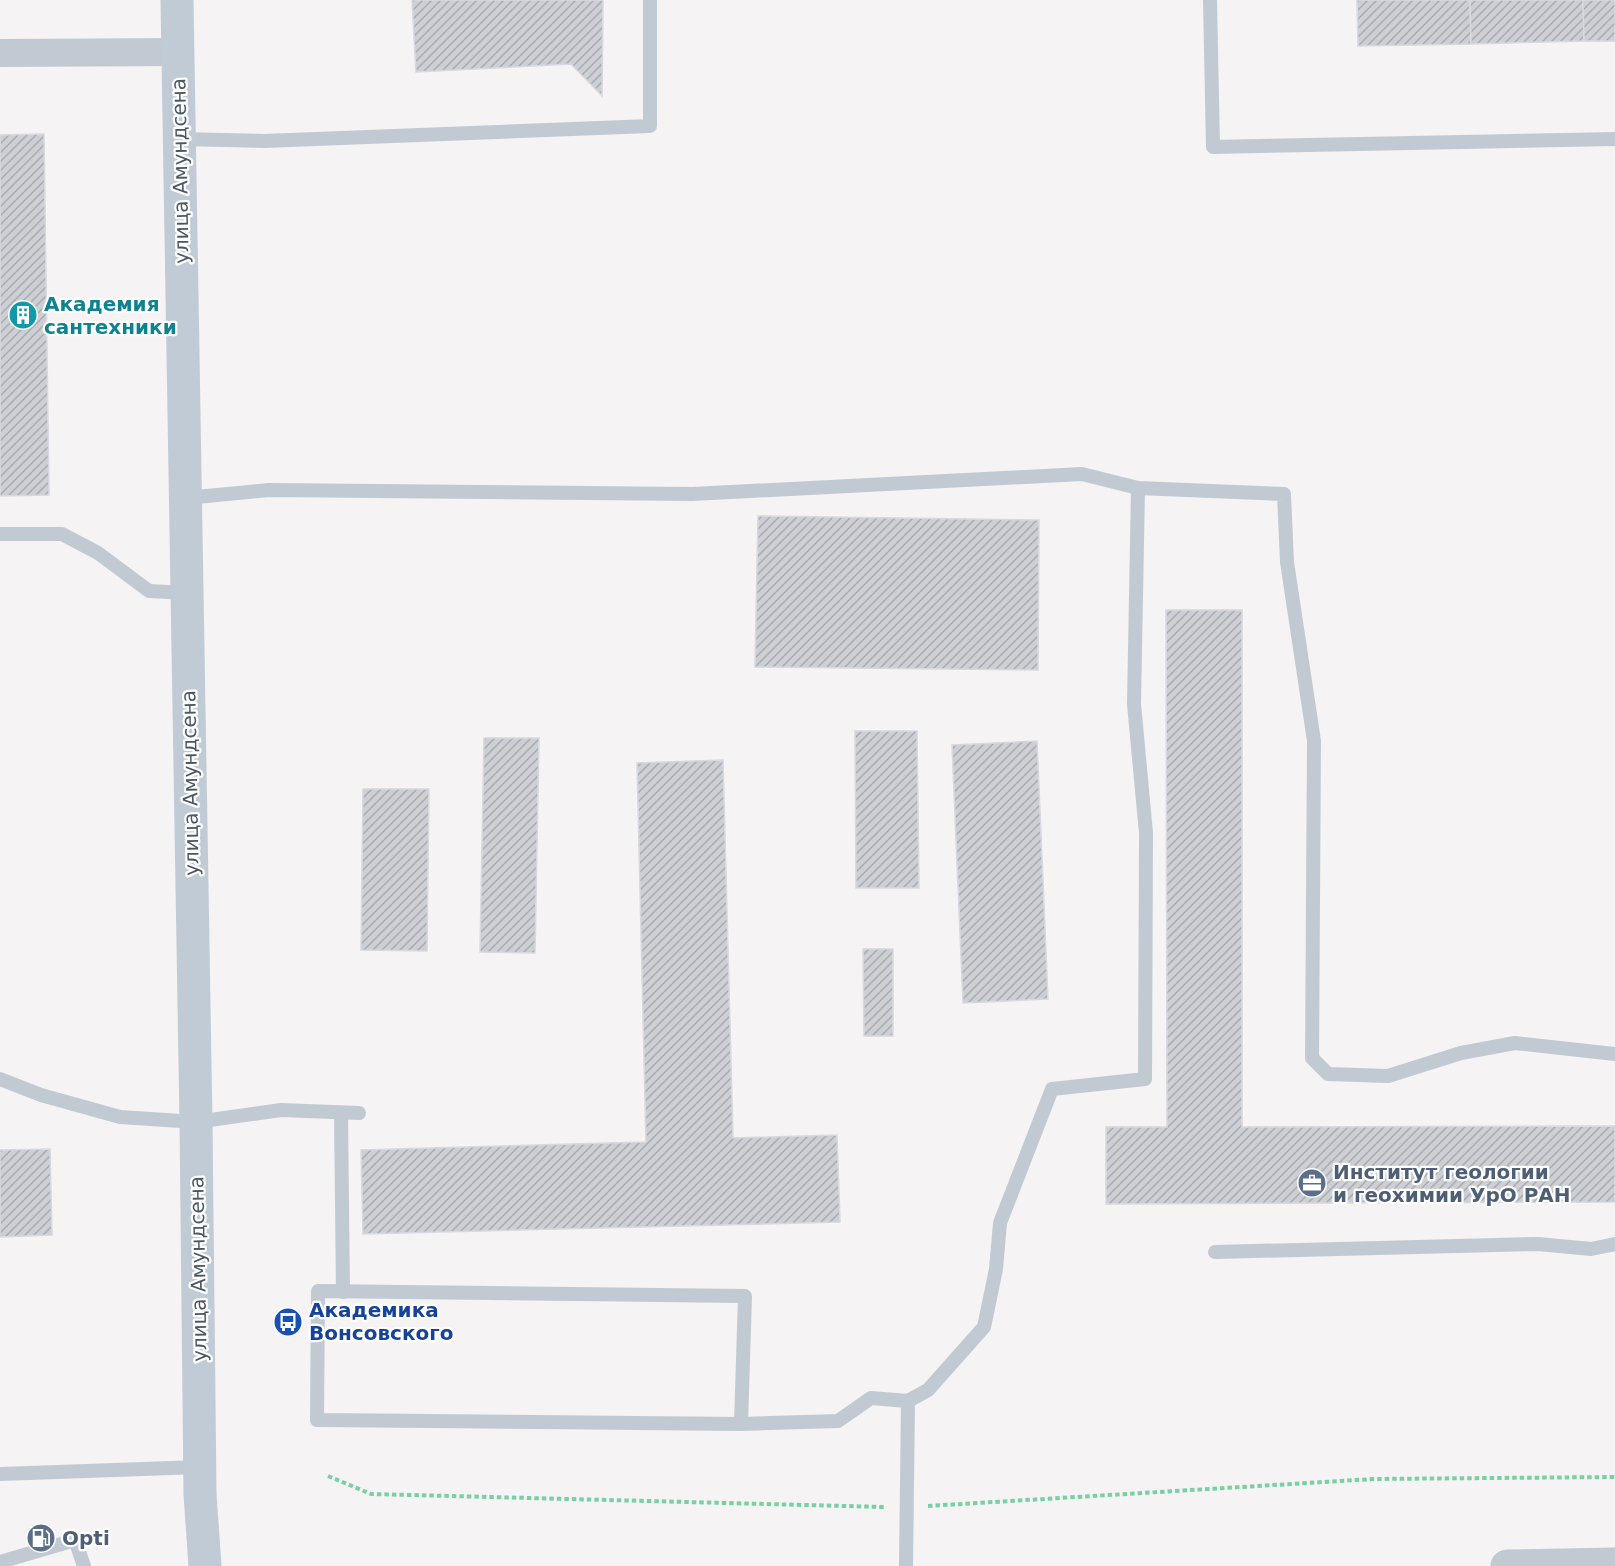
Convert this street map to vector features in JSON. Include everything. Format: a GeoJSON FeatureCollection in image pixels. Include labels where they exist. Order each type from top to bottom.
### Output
{"type":"FeatureCollection","features":[{"type":"Feature","properties":{"kind":"main road","name":"улица Амундсена"},"geometry":{"type":"LineString","coordinates":[[177,0],[200,1494],[205,1566]]}},
{"type":"Feature","properties":{"kind":"street"},"geometry":{"type":"LineString","coordinates":[[0,53],[178,52]]}},
{"type":"Feature","properties":{"kind":"street"},"geometry":{"type":"LineString","coordinates":[[1507,1566],[1615,1564]]}},
{"type":"Feature","properties":{"kind":"lane"},"geometry":{"type":"LineString","coordinates":[[180,139],[264,141],[650,126],[652,98],[650,0]]}},
{"type":"Feature","properties":{"kind":"lane"},"geometry":{"type":"LineString","coordinates":[[1210,0],[1213,147],[1615,139]]}},
{"type":"Feature","properties":{"kind":"lane"},"geometry":{"type":"LineString","coordinates":[[186,498],[269,490],[692,494],[1082,474],[1138,488],[1284,494],[1287,562],[1314,741],[1312,1058],[1328,1074],[1388,1076],[1461,1053],[1515,1043],[1615,1054]]}},
{"type":"Feature","properties":{"kind":"lane"},"geometry":{"type":"LineString","coordinates":[[741,1424],[745,1296],[318,1291],[317,1420],[741,1424],[838,1421],[871,1398],[908,1401],[928,1390],[984,1327],[996,1269],[1000,1223],[1052,1089],[1145,1079],[1146,833],[1134,704],[1138,488]]}},
{"type":"Feature","properties":{"kind":"lane"},"geometry":{"type":"LineString","coordinates":[[0,534],[62,534],[98,553],[149,591],[187,593]]}},
{"type":"Feature","properties":{"kind":"lane"},"geometry":{"type":"LineString","coordinates":[[0,1079],[40,1095],[120,1117],[196,1122],[281,1110],[359,1113]]}},
{"type":"Feature","properties":{"kind":"lane"},"geometry":{"type":"LineString","coordinates":[[341,1114],[343,1292]]}},
{"type":"Feature","properties":{"kind":"lane"},"geometry":{"type":"LineString","coordinates":[[1215,1252],[1538,1244],[1591,1249],[1615,1244]]}},
{"type":"Feature","properties":{"kind":"lane"},"geometry":{"type":"LineString","coordinates":[[906,1566],[908,1401]]}},
{"type":"Feature","properties":{"kind":"lane"},"geometry":{"type":"LineString","coordinates":[[0,1474],[200,1467]]}},
{"type":"Feature","properties":{"kind":"lane"},"geometry":{"type":"LineString","coordinates":[[0,1562],[75,1540],[84,1566]]}},
{"type":"Feature","properties":{"kind":"path"},"geometry":{"type":"LineString","coordinates":[[328,1476],[371,1494],[906,1507],[1373,1479],[1615,1477]]}},
{"type":"Feature","properties":{"kind":"building"},"geometry":{"type":"Polygon","coordinates":[[[412,0],[603,0],[602,96],[571,64],[416,72],[412,0]]]}},
{"type":"Feature","properties":{"kind":"building"},"geometry":{"type":"Polygon","coordinates":[[[1357,0],[1470,0],[1471,44],[1358,46],[1357,0]]]}},
{"type":"Feature","properties":{"kind":"building"},"geometry":{"type":"Polygon","coordinates":[[[1470,0],[1583,0],[1584,41],[1471,44],[1470,0]]]}},
{"type":"Feature","properties":{"kind":"building"},"geometry":{"type":"Polygon","coordinates":[[[1583,0],[1615,0],[1615,41],[1584,41],[1583,0]]]}},
{"type":"Feature","properties":{"kind":"building","name":"Академия сантехники"},"geometry":{"type":"Polygon","coordinates":[[[44,134],[49,495],[0,496],[0,135],[44,134]]]}},
{"type":"Feature","properties":{"kind":"building"},"geometry":{"type":"Polygon","coordinates":[[[758,516],[1039,520],[1038,670],[755,667],[758,516]]]}},
{"type":"Feature","properties":{"kind":"building"},"geometry":{"type":"Polygon","coordinates":[[[1166,610],[1242,610],[1242,1127],[1615,1126],[1615,1202],[1106,1204],[1106,1127],[1167,1127],[1166,610]]]}},
{"type":"Feature","properties":{"kind":"building"},"geometry":{"type":"Polygon","coordinates":[[[855,731],[917,731],[919,888],[856,888],[855,731]]]}},
{"type":"Feature","properties":{"kind":"building"},"geometry":{"type":"Polygon","coordinates":[[[484,738],[539,738],[535,953],[480,952],[484,738]]]}},
{"type":"Feature","properties":{"kind":"building"},"geometry":{"type":"Polygon","coordinates":[[[1037,741],[1048,999],[963,1003],[952,745],[1037,741]]]}},
{"type":"Feature","properties":{"kind":"building"},"geometry":{"type":"Polygon","coordinates":[[[723,760],[733,1138],[837,1135],[840,1222],[363,1234],[361,1150],[646,1142],[637,763],[723,760]]]}},
{"type":"Feature","properties":{"kind":"building"},"geometry":{"type":"Polygon","coordinates":[[[363,789],[429,789],[427,951],[361,950],[363,789]]]}},
{"type":"Feature","properties":{"kind":"building"},"geometry":{"type":"Polygon","coordinates":[[[863,949],[893,949],[893,1036],[864,1036],[863,949]]]}},
{"type":"Feature","properties":{"kind":"building"},"geometry":{"type":"Polygon","coordinates":[[[50,1149],[52,1235],[0,1237],[0,1150],[50,1149]]]}},
{"type":"Feature","properties":{"kind":"place","name":"Академия сантехники"},"geometry":{"type":"Point","coordinates":[23,315]}},
{"type":"Feature","properties":{"kind":"place","name":"Институт геологии и геохимии УрО РАН"},"geometry":{"type":"Point","coordinates":[1312,1183]}},
{"type":"Feature","properties":{"kind":"place","name":"Академика Вонсовского"},"geometry":{"type":"Point","coordinates":[288,1322]}},
{"type":"Feature","properties":{"kind":"place","name":"Opti"},"geometry":{"type":"Point","coordinates":[41,1538]}}]}
